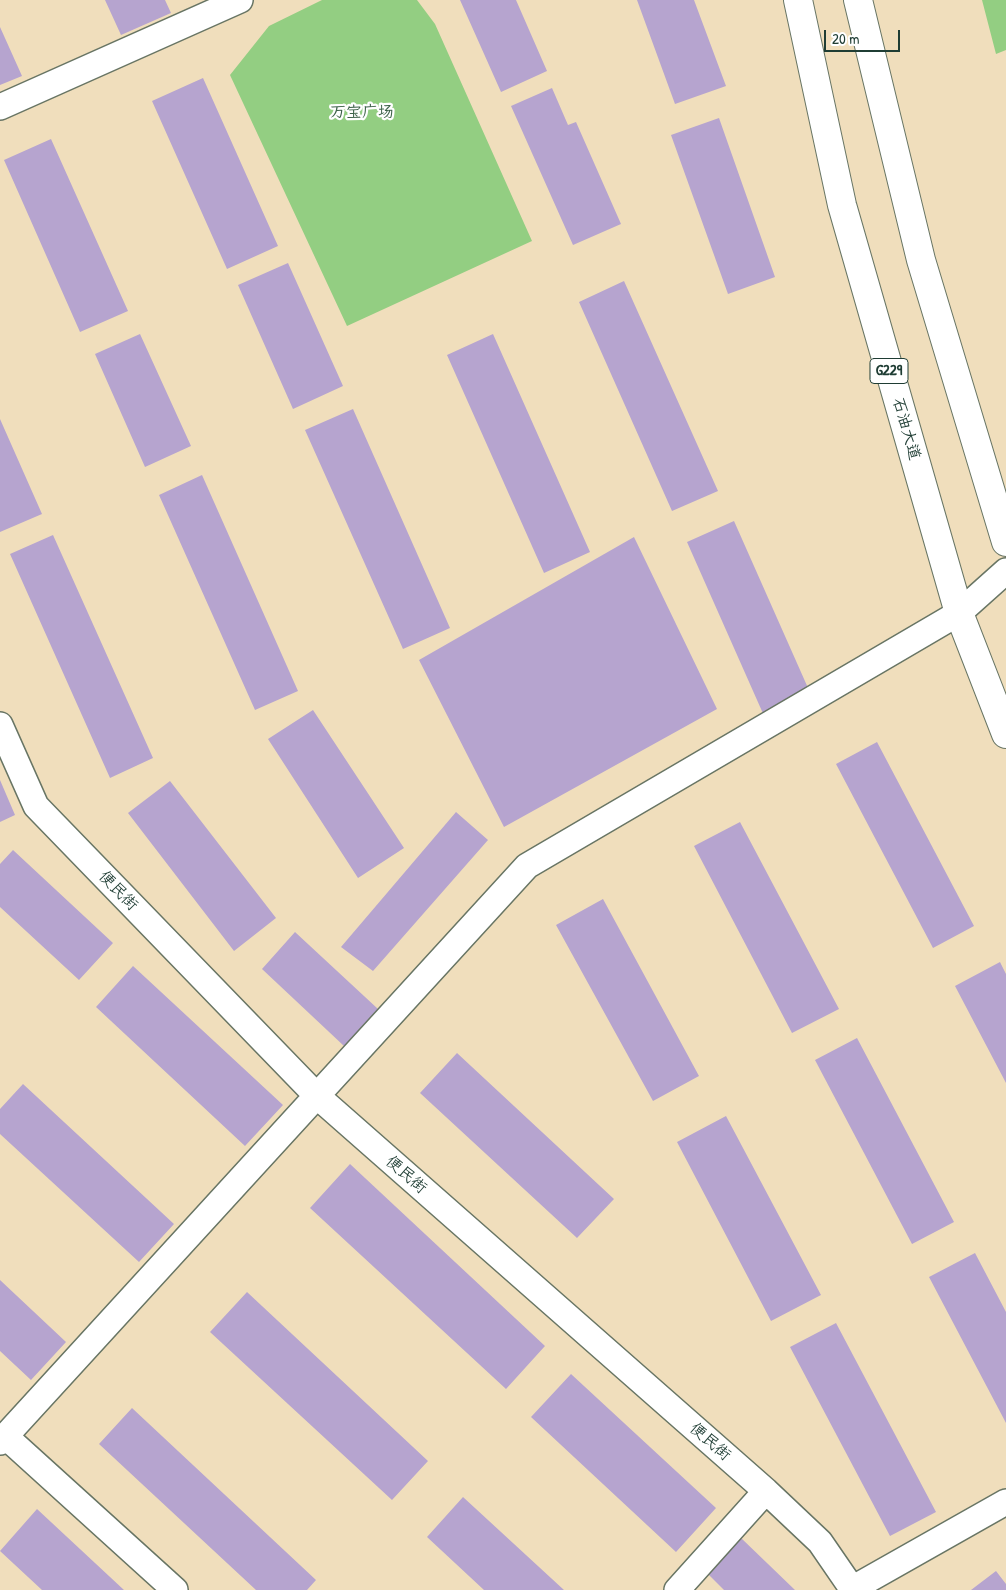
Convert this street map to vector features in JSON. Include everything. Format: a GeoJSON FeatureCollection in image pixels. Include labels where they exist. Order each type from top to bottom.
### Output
{"type":"FeatureCollection","features":[{"type":"Feature","properties":{"kind":"highway","name":"石油大道"},"geometry":{"type":"LineString","coordinates":[[798,0],[842,206],[958,613],[1006,734]]}},
{"type":"Feature","properties":{"kind":"highway"},"geometry":{"type":"LineString","coordinates":[[858,0],[921,260],[1006,542]]}},
{"type":"Feature","properties":{"kind":"street"},"geometry":{"type":"LineString","coordinates":[[0,106],[240,0]]}},
{"type":"Feature","properties":{"kind":"street"},"geometry":{"type":"LineString","coordinates":[[175,1590],[3,1439],[527,866],[958,613],[1006,571]]}},
{"type":"Feature","properties":{"kind":"street","name":"便民街"},"geometry":{"type":"LineString","coordinates":[[0,725],[36,806],[317,1096],[766,1491],[820,1542],[853,1589]]}},
{"type":"Feature","properties":{"kind":"street"},"geometry":{"type":"LineString","coordinates":[[677,1590],[766,1491]]}},
{"type":"Feature","properties":{"kind":"street"},"geometry":{"type":"LineString","coordinates":[[853,1589],[1006,1502]]}},
{"type":"Feature","properties":{"kind":"green space","name":"万宝广场"},"geometry":{"type":"Polygon","coordinates":[[[322,0],[417,0],[435,24],[532,241],[347,326],[230,75],[269,26],[322,0]]]}},
{"type":"Feature","properties":{"kind":"green space"},"geometry":{"type":"Polygon","coordinates":[[[982,0],[1006,0],[1006,50],[996,54],[982,0]]]}},
{"type":"Feature","properties":{"kind":"building"},"geometry":{"type":"Polygon","coordinates":[[[105,0],[165,0],[171,13],[121,35],[105,0]]]}},
{"type":"Feature","properties":{"kind":"building"},"geometry":{"type":"Polygon","coordinates":[[[460,0],[516,0],[547,71],[501,92],[460,0]]]}},
{"type":"Feature","properties":{"kind":"building"},"geometry":{"type":"Polygon","coordinates":[[[637,0],[694,0],[726,86],[675,104],[637,0]]]}},
{"type":"Feature","properties":{"kind":"building"},"geometry":{"type":"Polygon","coordinates":[[[0,27],[22,76],[0,85],[0,27]]]}},
{"type":"Feature","properties":{"kind":"building"},"geometry":{"type":"Polygon","coordinates":[[[203,78],[278,246],[227,269],[152,101],[203,78]]]}},
{"type":"Feature","properties":{"kind":"building"},"geometry":{"type":"Polygon","coordinates":[[[552,88],[568,125],[576,122],[621,224],[573,245],[511,106],[552,88]]]}},
{"type":"Feature","properties":{"kind":"building"},"geometry":{"type":"Polygon","coordinates":[[[719,118],[775,277],[728,294],[671,135],[719,118]]]}},
{"type":"Feature","properties":{"kind":"building"},"geometry":{"type":"Polygon","coordinates":[[[51,139],[128,311],[80,332],[4,160],[51,139]]]}},
{"type":"Feature","properties":{"kind":"building"},"geometry":{"type":"Polygon","coordinates":[[[288,263],[343,386],[293,409],[238,285],[288,263]]]}},
{"type":"Feature","properties":{"kind":"building"},"geometry":{"type":"Polygon","coordinates":[[[624,281],[718,491],[672,511],[579,302],[624,281]]]}},
{"type":"Feature","properties":{"kind":"building"},"geometry":{"type":"Polygon","coordinates":[[[140,334],[191,446],[145,467],[95,354],[140,334]]]}},
{"type":"Feature","properties":{"kind":"building"},"geometry":{"type":"Polygon","coordinates":[[[493,334],[590,552],[544,573],[447,355],[493,334]]]}},
{"type":"Feature","properties":{"kind":"building"},"geometry":{"type":"Polygon","coordinates":[[[353,409],[450,628],[403,649],[305,430],[353,409]]]}},
{"type":"Feature","properties":{"kind":"building"},"geometry":{"type":"Polygon","coordinates":[[[0,419],[42,514],[0,532],[0,419]]]}},
{"type":"Feature","properties":{"kind":"building"},"geometry":{"type":"Polygon","coordinates":[[[202,475],[298,691],[255,710],[159,495],[202,475]]]}},
{"type":"Feature","properties":{"kind":"building"},"geometry":{"type":"Polygon","coordinates":[[[734,521],[812,697],[765,718],[687,542],[734,521]]]}},
{"type":"Feature","properties":{"kind":"building"},"geometry":{"type":"Polygon","coordinates":[[[53,535],[153,758],[110,778],[10,554],[53,535]]]}},
{"type":"Feature","properties":{"kind":"building"},"geometry":{"type":"Polygon","coordinates":[[[634,537],[717,709],[504,827],[419,660],[634,537]]]}},
{"type":"Feature","properties":{"kind":"building"},"geometry":{"type":"Polygon","coordinates":[[[313,710],[404,848],[358,878],[268,739],[313,710]]]}},
{"type":"Feature","properties":{"kind":"building"},"geometry":{"type":"Polygon","coordinates":[[[877,742],[974,926],[933,948],[836,764],[877,742]]]}},
{"type":"Feature","properties":{"kind":"building"},"geometry":{"type":"Polygon","coordinates":[[[0,780],[15,815],[0,822],[0,780]]]}},
{"type":"Feature","properties":{"kind":"building"},"geometry":{"type":"Polygon","coordinates":[[[170,781],[276,918],[234,951],[128,813],[170,781]]]}},
{"type":"Feature","properties":{"kind":"building"},"geometry":{"type":"Polygon","coordinates":[[[456,812],[488,840],[373,971],[341,947],[456,812]]]}},
{"type":"Feature","properties":{"kind":"building"},"geometry":{"type":"Polygon","coordinates":[[[740,822],[839,1009],[792,1033],[694,846],[740,822]]]}},
{"type":"Feature","properties":{"kind":"building"},"geometry":{"type":"Polygon","coordinates":[[[13,850],[113,943],[79,980],[0,907],[0,864],[13,850]]]}},
{"type":"Feature","properties":{"kind":"building"},"geometry":{"type":"Polygon","coordinates":[[[603,899],[699,1076],[653,1101],[556,925],[603,899]]]}},
{"type":"Feature","properties":{"kind":"building"},"geometry":{"type":"Polygon","coordinates":[[[295,932],[378,1009],[344,1046],[262,969],[295,932]]]}},
{"type":"Feature","properties":{"kind":"building"},"geometry":{"type":"Polygon","coordinates":[[[1000,962],[1006,974],[1006,1083],[955,986],[1000,962]]]}},
{"type":"Feature","properties":{"kind":"building"},"geometry":{"type":"Polygon","coordinates":[[[133,966],[283,1105],[245,1146],[96,1007],[133,966]]]}},
{"type":"Feature","properties":{"kind":"building"},"geometry":{"type":"Polygon","coordinates":[[[857,1038],[954,1222],[912,1244],[815,1060],[857,1038]]]}},
{"type":"Feature","properties":{"kind":"building"},"geometry":{"type":"Polygon","coordinates":[[[457,1053],[614,1199],[577,1238],[420,1093],[457,1053]]]}},
{"type":"Feature","properties":{"kind":"building"},"geometry":{"type":"Polygon","coordinates":[[[23,1084],[174,1224],[139,1262],[0,1134],[0,1109],[23,1084]]]}},
{"type":"Feature","properties":{"kind":"building"},"geometry":{"type":"Polygon","coordinates":[[[726,1116],[821,1295],[771,1321],[677,1142],[726,1116]]]}},
{"type":"Feature","properties":{"kind":"building"},"geometry":{"type":"Polygon","coordinates":[[[350,1164],[545,1346],[506,1389],[310,1208],[350,1164]]]}},
{"type":"Feature","properties":{"kind":"building"},"geometry":{"type":"Polygon","coordinates":[[[975,1253],[1006,1312],[1006,1423],[929,1277],[975,1253]]]}},
{"type":"Feature","properties":{"kind":"building"},"geometry":{"type":"Polygon","coordinates":[[[0,1280],[66,1342],[31,1380],[0,1351],[0,1280]]]}},
{"type":"Feature","properties":{"kind":"building"},"geometry":{"type":"Polygon","coordinates":[[[247,1292],[428,1461],[392,1500],[210,1332],[247,1292]]]}},
{"type":"Feature","properties":{"kind":"building"},"geometry":{"type":"Polygon","coordinates":[[[836,1323],[936,1512],[890,1536],[790,1347],[836,1323]]]}},
{"type":"Feature","properties":{"kind":"building"},"geometry":{"type":"Polygon","coordinates":[[[571,1374],[716,1508],[676,1552],[531,1417],[571,1374]]]}},
{"type":"Feature","properties":{"kind":"building"},"geometry":{"type":"Polygon","coordinates":[[[132,1408],[316,1580],[307,1590],[256,1590],[99,1444],[132,1408]]]}},
{"type":"Feature","properties":{"kind":"building"},"geometry":{"type":"Polygon","coordinates":[[[463,1497],[564,1590],[484,1590],[427,1537],[463,1497]]]}},
{"type":"Feature","properties":{"kind":"building"},"geometry":{"type":"Polygon","coordinates":[[[37,1509],[124,1590],[42,1590],[0,1551],[37,1509]]]}},
{"type":"Feature","properties":{"kind":"building"},"geometry":{"type":"Polygon","coordinates":[[[740,1537],[795,1590],[724,1590],[707,1573],[740,1537]]]}},
{"type":"Feature","properties":{"kind":"building"},"geometry":{"type":"Polygon","coordinates":[[[996,1571],[1006,1584],[1006,1590],[971,1590],[996,1571]]]}}]}
